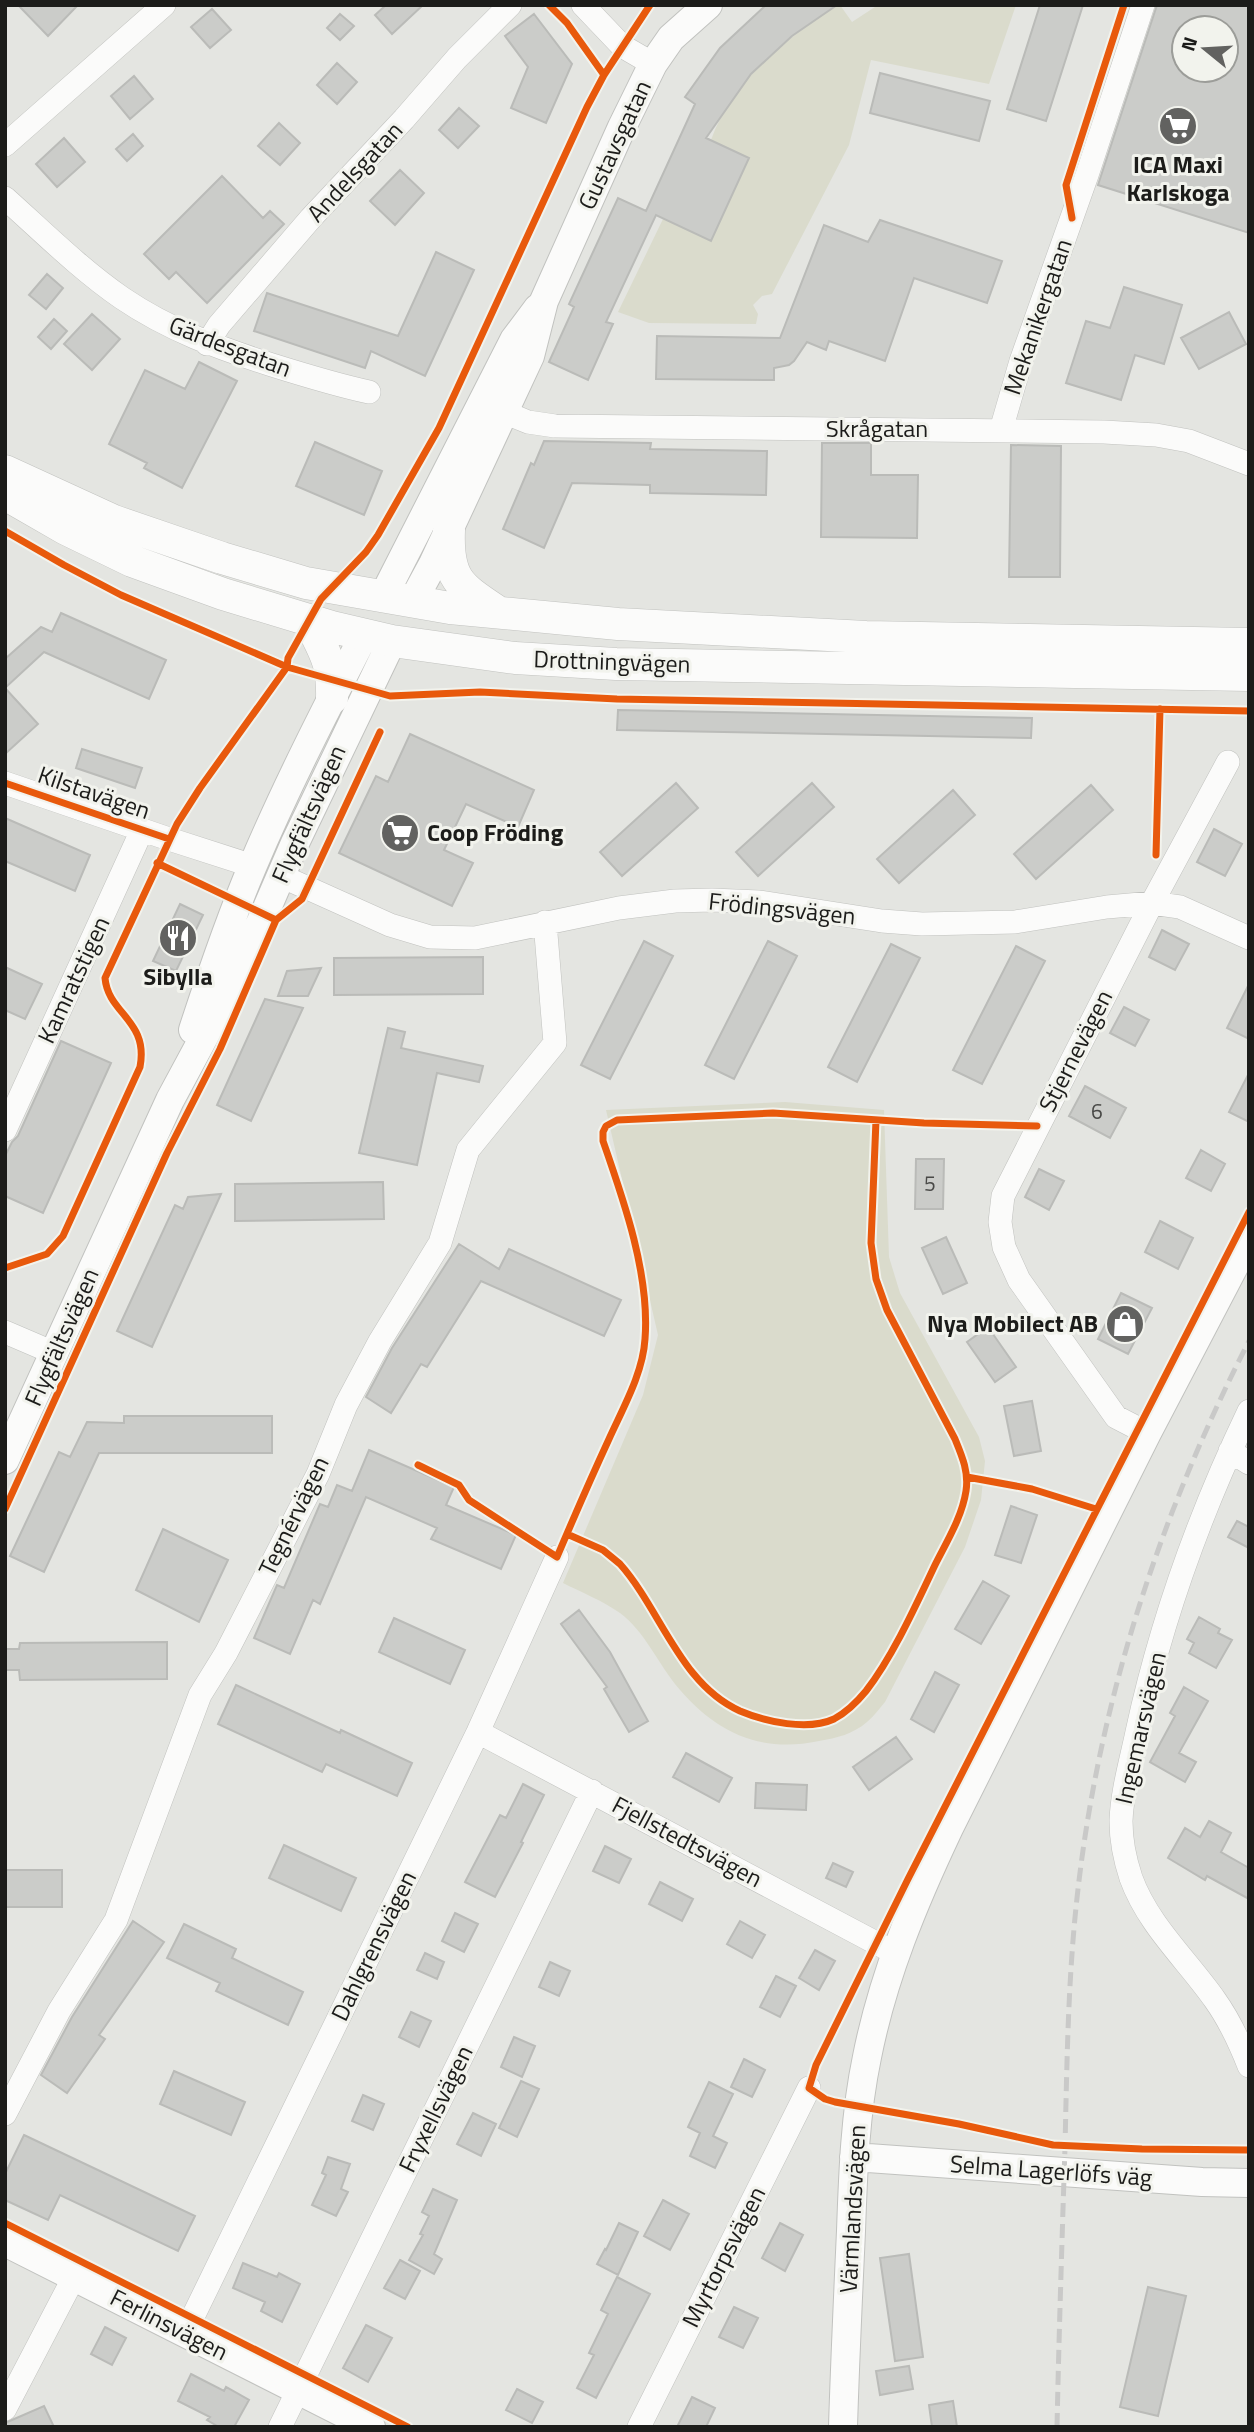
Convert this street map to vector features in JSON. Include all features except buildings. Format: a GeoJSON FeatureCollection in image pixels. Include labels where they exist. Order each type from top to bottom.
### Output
{"type":"FeatureCollection","features":[{"type":"Feature","properties":{"kind":"main road","name":"Drottningvägen"},"geometry":{"type":"LineString","coordinates":[[5,471],[114,521],[222,558],[306,583],[398,599],[499,613],[618,624],[866,637],[1249,644]]}},
{"type":"Feature","properties":{"kind":"main road","name":"Drottningvägen"},"geometry":{"type":"LineString","coordinates":[[5,495],[132,561],[223,594],[377,638],[515,658],[616,664],[1249,675]]}},
{"type":"Feature","properties":{"kind":"main road"},"geometry":{"type":"LineString","coordinates":[[449,530],[450,564],[456,578],[465,589],[499,613]]}},
{"type":"Feature","properties":{"kind":"main road"},"geometry":{"type":"LineString","coordinates":[[377,638],[398,599]]}},
{"type":"Feature","properties":{"kind":"main road"},"geometry":{"type":"LineString","coordinates":[[309,620],[329,659],[332,698]]}},
{"type":"Feature","properties":{"kind":"street"},"geometry":{"type":"LineString","coordinates":[[5,145],[164,5]]}},
{"type":"Feature","properties":{"kind":"street","name":"Andelsgatan"},"geometry":{"type":"LineString","coordinates":[[207,344],[219,325],[311,218],[404,120],[457,58],[510,5]]}},
{"type":"Feature","properties":{"kind":"street"},"geometry":{"type":"LineString","coordinates":[[583,5],[622,46],[653,65]]}},
{"type":"Feature","properties":{"kind":"street","name":"Gustavsgatan"},"geometry":{"type":"LineString","coordinates":[[398,599],[493,407],[530,356],[544,301],[622,127],[653,65],[671,38],[708,5]]}},
{"type":"Feature","properties":{"kind":"street","name":"Mekanikergatan"},"geometry":{"type":"LineString","coordinates":[[1001,430],[1021,361],[1143,5]]}},
{"type":"Feature","properties":{"kind":"street","name":"Gärdesgatan"},"geometry":{"type":"LineString","coordinates":[[5,198],[88,272],[122,298],[164,324],[207,344],[336,386],[369,392]]}},
{"type":"Feature","properties":{"kind":"street","name":"Gustavsgatan"},"geometry":{"type":"LineString","coordinates":[[398,599],[449,530],[493,407]]}},
{"type":"Feature","properties":{"kind":"street","name":"Skrågatan"},"geometry":{"type":"LineString","coordinates":[[493,407],[528,422],[555,426],[1001,430],[1156,435],[1189,441],[1249,464]]}},
{"type":"Feature","properties":{"kind":"street","name":"Flygfältsvägen"},"geometry":{"type":"LineString","coordinates":[[170,1100],[213,970],[253,866],[332,698],[377,638]]}},
{"type":"Feature","properties":{"kind":"street","name":"Flygfältsvägen"},"geometry":{"type":"LineString","coordinates":[[5,1460],[170,1100],[220,1007],[374,674],[377,638]]}},
{"type":"Feature","properties":{"kind":"street","name":"Stjernevägen"},"geometry":{"type":"LineString","coordinates":[[1147,1433],[1116,1417],[1027,1292],[1004,1247],[1000,1222],[1003,1196],[1013,1171],[1228,761]]}},
{"type":"Feature","properties":{"kind":"street","name":"Kilstavägen"},"geometry":{"type":"LineString","coordinates":[[5,783],[253,866]]}},
{"type":"Feature","properties":{"kind":"street","name":"Kamratstigen"},"geometry":{"type":"LineString","coordinates":[[5,1130],[142,830]]}},
{"type":"Feature","properties":{"kind":"street"},"geometry":{"type":"LineString","coordinates":[[253,866],[281,876]]}},
{"type":"Feature","properties":{"kind":"street","name":"Frödingsvägen"},"geometry":{"type":"LineString","coordinates":[[281,876],[390,925],[430,937],[475,938],[600,911],[675,901],[759,902],[881,921],[922,924],[1015,922],[1107,907],[1152,903],[1180,907],[1249,938]]}},
{"type":"Feature","properties":{"kind":"street","name":"Tegnérvägen"},"geometry":{"type":"LineString","coordinates":[[5,2115],[60,2011],[116,1920],[200,1695],[226,1653],[318,1474],[346,1405],[380,1341],[440,1243],[468,1150],[555,1043],[545,922]]}},
{"type":"Feature","properties":{"kind":"street","name":"Värmlandsvägen"},"geometry":{"type":"LineString","coordinates":[[843,2427],[854,2157],[859,2106],[866,2059],[895,1953],[921,1887],[949,1828],[1147,1433],[1249,1238]]}},
{"type":"Feature","properties":{"kind":"street"},"geometry":{"type":"LineString","coordinates":[[5,1332],[54,1353]]}},
{"type":"Feature","properties":{"kind":"street","name":"Ingemarsvägen"},"geometry":{"type":"LineString","coordinates":[[1249,1411],[1239,1457],[1195,1540],[1162,1635],[1144,1700],[1124,1794],[1121,1822],[1124,1851],[1141,1902],[1192,1972],[1215,2000],[1242,2026],[1249,2066]]}},
{"type":"Feature","properties":{"kind":"street","name":"Dahlgrensvägen"},"geometry":{"type":"LineString","coordinates":[[185,2333],[478,1732],[557,1557]]}},
{"type":"Feature","properties":{"kind":"street","name":"Fjellstedtsvägen"},"geometry":{"type":"LineString","coordinates":[[478,1732],[895,1953]]}},
{"type":"Feature","properties":{"kind":"street","name":"Fryxellsvägen"},"geometry":{"type":"LineString","coordinates":[[280,2427],[592,1791]]}},
{"type":"Feature","properties":{"kind":"street","name":"Myrtorpsvägen"},"geometry":{"type":"LineString","coordinates":[[639,2427],[809,2088]]}},
{"type":"Feature","properties":{"kind":"street","name":"Selma Lagerlöfs väg"},"geometry":{"type":"LineString","coordinates":[[854,2157],[1249,2183]]}},
{"type":"Feature","properties":{"kind":"street","name":"Ferlinsvägen"},"geometry":{"type":"LineString","coordinates":[[5,2242],[371,2427]]}},
{"type":"Feature","properties":{"kind":"street"},"geometry":{"type":"LineString","coordinates":[[5,2409],[74,2277]]}},
{"type":"Feature","properties":{"kind":"shaded area"},"geometry":{"type":"Polygon","coordinates":[[[840,5],[852,22],[878,5],[1016,5],[989,84],[871,60],[849,145],[772,294],[762,296],[753,305],[758,314],[756,324],[649,323],[618,312],[663,219],[711,240],[749,158],[711,140],[721,118],[733,98],[763,63],[798,32],[840,5]]]}},
{"type":"Feature","properties":{"kind":"shaded area"},"geometry":{"type":"Polygon","coordinates":[[[785,1102],[884,1110],[889,1257],[900,1293],[979,1437],[985,1461],[981,1500],[965,1547],[885,1702],[867,1722],[850,1732],[797,1744],[757,1741],[721,1726],[705,1715],[675,1684],[629,1620],[563,1583],[643,1395],[658,1335],[606,1110],[785,1102]]]}},
{"type":"Feature","properties":{"kind":"railway"},"geometry":{"type":"LineString","coordinates":[[1057,2427],[1070,1985],[1078,1889],[1088,1818],[1119,1677],[1162,1539],[1188,1472],[1249,1341]]}},
{"type":"Feature","properties":{"kind":"cycle path"},"geometry":{"type":"LineString","coordinates":[[549,5],[567,23],[604,75]]}},
{"type":"Feature","properties":{"kind":"cycle path"},"geometry":{"type":"LineString","coordinates":[[5,1268],[47,1254],[63,1236],[140,1067],[139,1038],[113,1000],[105,978],[177,824],[287,667],[288,658],[321,599],[366,552],[378,535],[439,428],[587,107],[604,75],[650,5]]}},
{"type":"Feature","properties":{"kind":"cycle path"},"geometry":{"type":"LineString","coordinates":[[1072,218],[1066,185],[1124,5]]}},
{"type":"Feature","properties":{"kind":"cycle path"},"geometry":{"type":"LineString","coordinates":[[5,531],[121,595],[287,667],[390,696],[480,692],[617,699],[1249,711]]}},
{"type":"Feature","properties":{"kind":"cycle path"},"geometry":{"type":"LineString","coordinates":[[1156,855],[1160,709]]}},
{"type":"Feature","properties":{"kind":"cycle path"},"geometry":{"type":"LineString","coordinates":[[5,1509],[167,1153],[220,1049],[276,920],[302,899],[380,732]]}},
{"type":"Feature","properties":{"kind":"cycle path"},"geometry":{"type":"LineString","coordinates":[[5,783],[169,839]]}},
{"type":"Feature","properties":{"kind":"cycle path"},"geometry":{"type":"LineString","coordinates":[[157,863],[276,920]]}},
{"type":"Feature","properties":{"kind":"cycle path"},"geometry":{"type":"LineString","coordinates":[[418,1465],[459,1485],[469,1500],[557,1557],[632,1390],[645,1339],[639,1264],[627,1213],[603,1141],[606,1126],[617,1120],[773,1113],[924,1123],[1037,1126]]}},
{"type":"Feature","properties":{"kind":"cycle path"},"geometry":{"type":"LineString","coordinates":[[567,1534],[603,1550],[620,1564],[648,1603],[686,1665],[719,1699],[740,1711],[787,1724],[824,1723],[843,1713],[866,1691],[895,1646],[954,1529],[967,1484],[964,1464],[955,1439],[887,1310],[876,1279],[871,1243],[876,1120]]}},
{"type":"Feature","properties":{"kind":"cycle path"},"geometry":{"type":"LineString","coordinates":[[1249,1212],[908,1879],[816,2065],[809,2088],[835,2102],[959,2124],[1053,2145],[1249,2150]]}},
{"type":"Feature","properties":{"kind":"cycle path"},"geometry":{"type":"LineString","coordinates":[[967,1477],[1032,1489],[1096,1509]]}},
{"type":"Feature","properties":{"kind":"cycle path"},"geometry":{"type":"LineString","coordinates":[[5,2223],[408,2427]]}},
{"type":"Feature","properties":{"kind":"place","name":"ICA Maxi Karlskoga"},"geometry":{"type":"Point","coordinates":[1178,126]}},
{"type":"Feature","properties":{"kind":"place","name":"Coop Fröding"},"geometry":{"type":"Point","coordinates":[400,833]}},
{"type":"Feature","properties":{"kind":"place","name":"Sibylla"},"geometry":{"type":"Point","coordinates":[178,938]}},
{"type":"Feature","properties":{"kind":"place","name":"Nya Mobilect AB"},"geometry":{"type":"Point","coordinates":[1125,1324]}}]}
